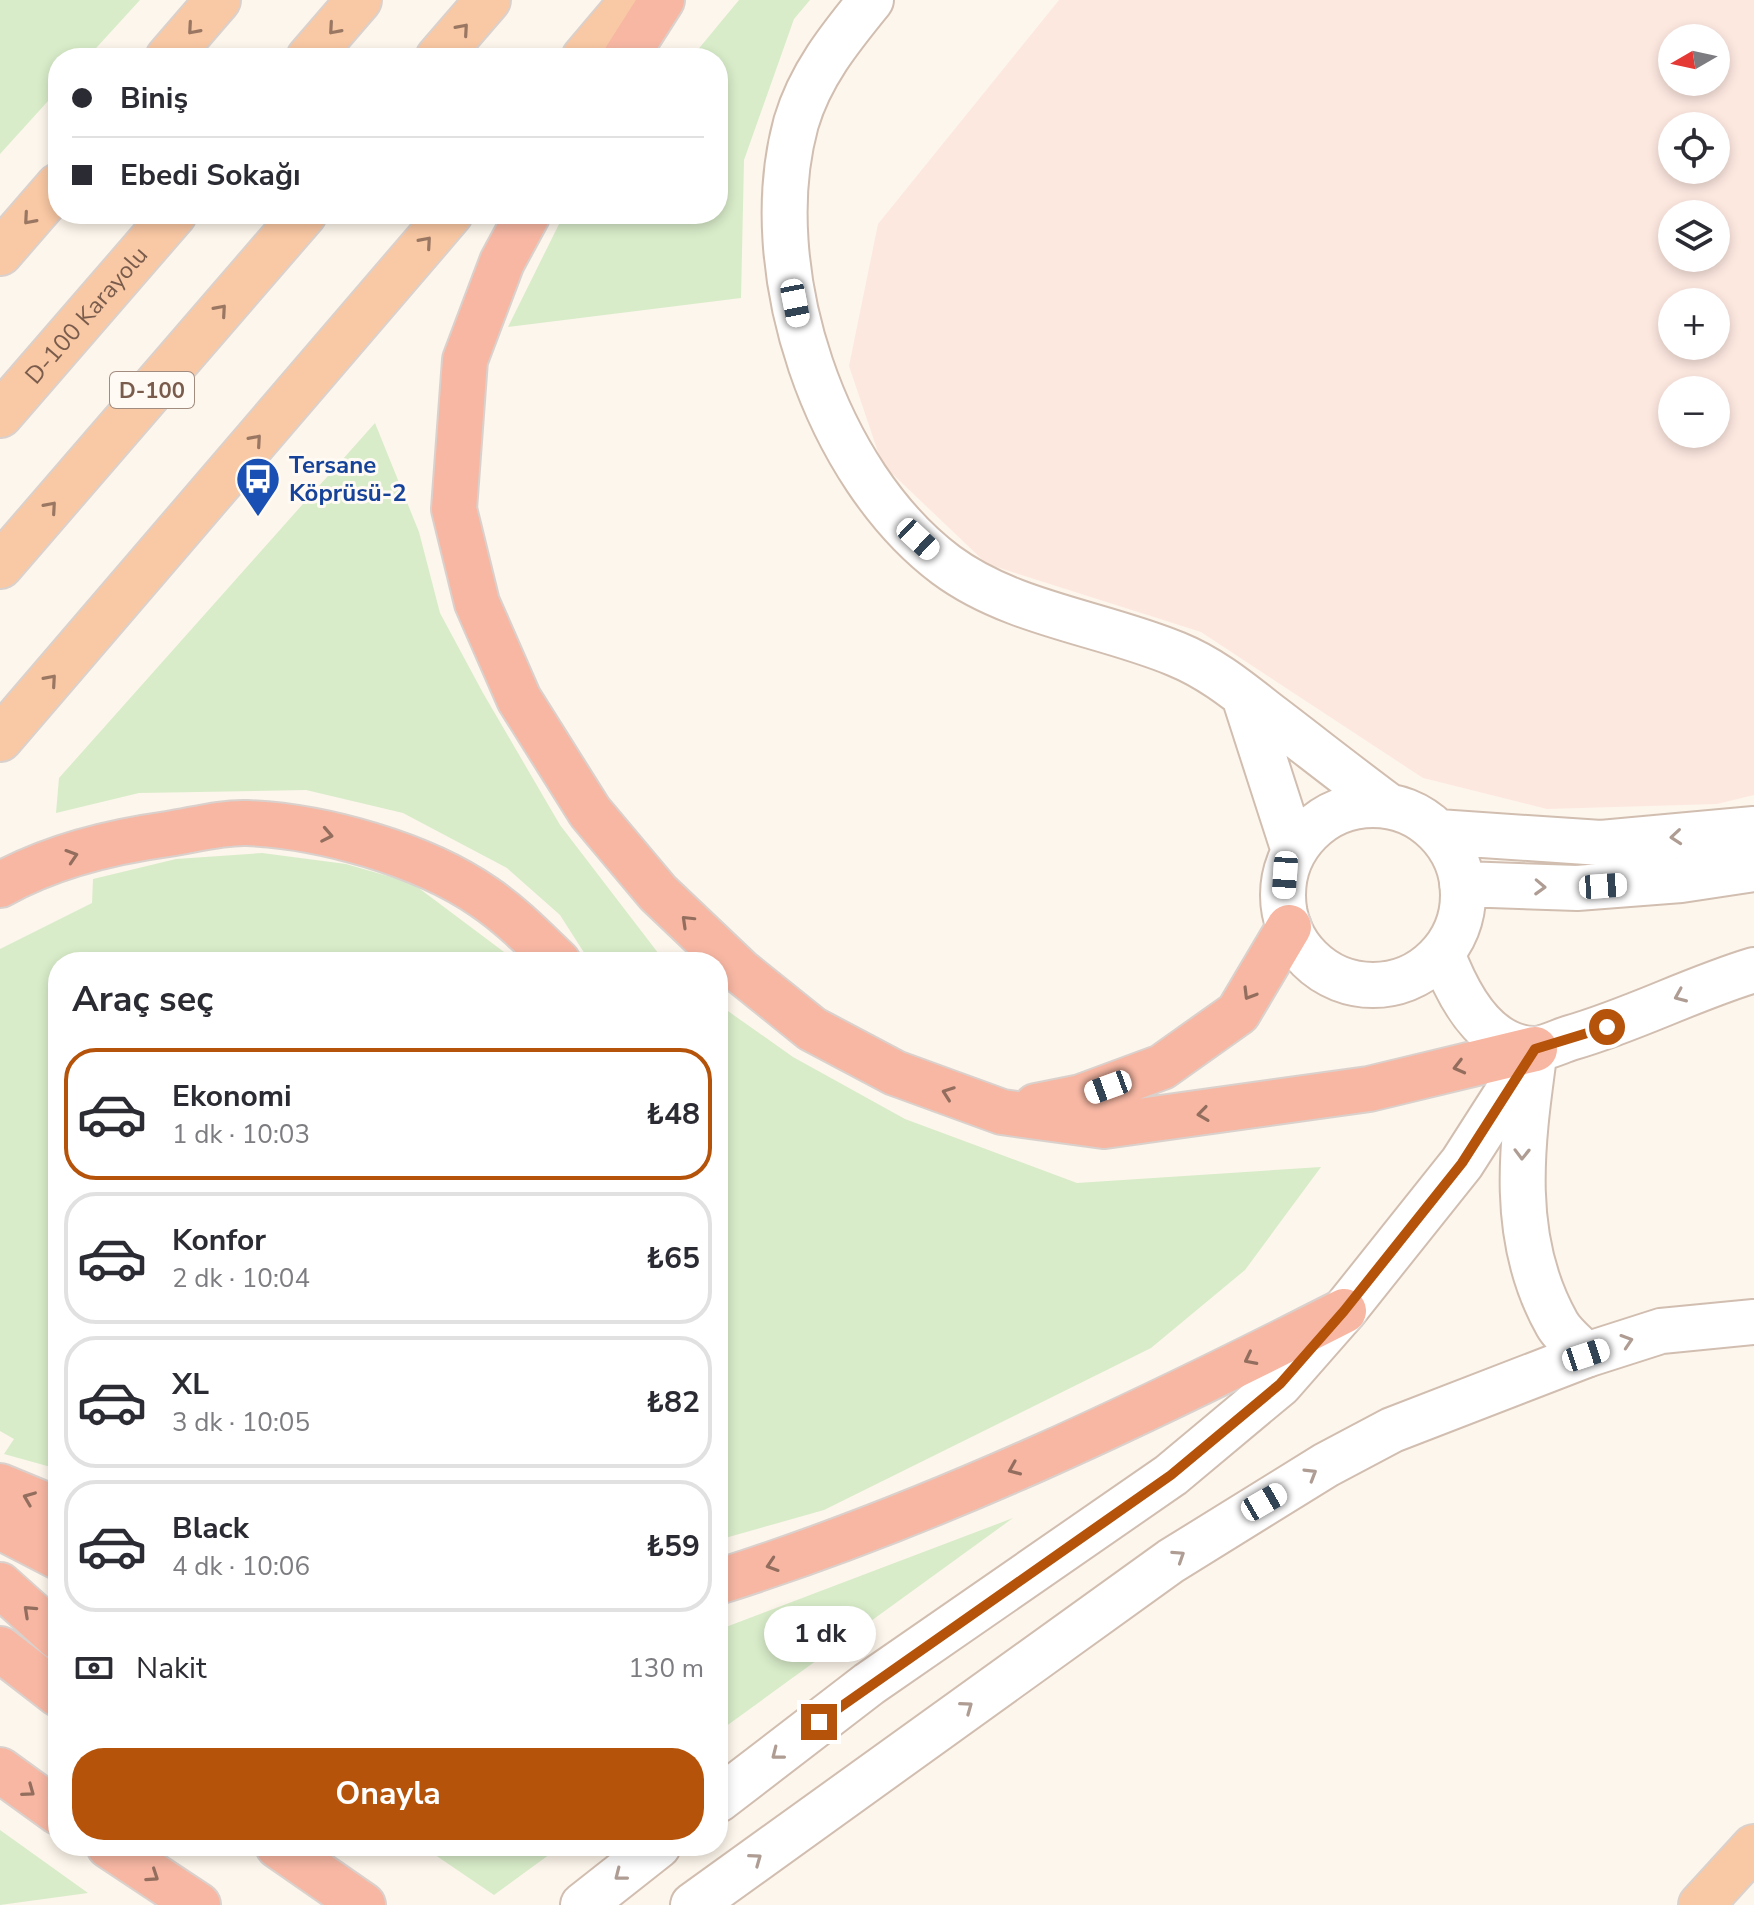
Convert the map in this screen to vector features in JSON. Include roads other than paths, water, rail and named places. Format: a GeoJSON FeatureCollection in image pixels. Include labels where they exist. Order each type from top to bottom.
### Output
{"type":"FeatureCollection","features":[{"type":"Feature","properties":{"kind":"highway"},"geometry":{"type":"LineString","coordinates":[[177,48],[218,0]]}},
{"type":"Feature","properties":{"kind":"highway"},"geometry":{"type":"LineString","coordinates":[[318,48],[359,0]]}},
{"type":"Feature","properties":{"kind":"highway"},"geometry":{"type":"LineString","coordinates":[[447,48],[488,0]]}},
{"type":"Feature","properties":{"kind":"highway"},"geometry":{"type":"LineString","coordinates":[[592,48],[633,0]]}},
{"type":"Feature","properties":{"kind":"highway"},"geometry":{"type":"LineString","coordinates":[[631,48],[662,0]]}},
{"type":"Feature","properties":{"kind":"highway"},"geometry":{"type":"LineString","coordinates":[[0,253],[48,198]]}},
{"type":"Feature","properties":{"kind":"highway","name":"D-100 Karayolu"},"geometry":{"type":"LineString","coordinates":[[0,415],[165,224]]}},
{"type":"Feature","properties":{"kind":"highway","name":"D-100"},"geometry":{"type":"LineString","coordinates":[[0,566],[295,224]]}},
{"type":"Feature","properties":{"kind":"highway"},"geometry":{"type":"LineString","coordinates":[[0,739],[441,224]]}},
{"type":"Feature","properties":{"kind":"highway"},"geometry":{"type":"LineString","coordinates":[[523,224],[502,262],[465,360],[454,509],[477,603],[519,699],[590,812],[658,893],[720,952]]}},
{"type":"Feature","properties":{"kind":"highway"},"geometry":{"type":"LineString","coordinates":[[0,885],[26,871],[116,841],[246,823],[317,833],[435,870],[483,896],[548,952]]}},
{"type":"Feature","properties":{"kind":"highway"},"geometry":{"type":"LineString","coordinates":[[1002,1112],[1081,1097],[1162,1067],[1238,1013],[1289,927]]}},
{"type":"Feature","properties":{"kind":"highway"},"geometry":{"type":"LineString","coordinates":[[728,960],[812,1029],[895,1073],[1002,1112],[1104,1126],[1369,1089],[1535,1049]]}},
{"type":"Feature","properties":{"kind":"highway"},"geometry":{"type":"LineString","coordinates":[[728,1579],[783,1561],[1009,1471],[1152,1409],[1344,1311]]}},
{"type":"Feature","properties":{"kind":"highway"},"geometry":{"type":"LineString","coordinates":[[0,1486],[48,1506]]}},
{"type":"Feature","properties":{"kind":"highway"},"geometry":{"type":"LineString","coordinates":[[0,1527],[48,1552]]}},
{"type":"Feature","properties":{"kind":"highway"},"geometry":{"type":"LineString","coordinates":[[0,1585],[48,1628]]}},
{"type":"Feature","properties":{"kind":"highway"},"geometry":{"type":"LineString","coordinates":[[0,1649],[48,1686]]}},
{"type":"Feature","properties":{"kind":"highway"},"geometry":{"type":"LineString","coordinates":[[0,1770],[48,1805]]}},
{"type":"Feature","properties":{"kind":"highway"},"geometry":{"type":"LineString","coordinates":[[1706,1899],[1754,1847]]}},
{"type":"Feature","properties":{"kind":"highway"},"geometry":{"type":"LineString","coordinates":[[124,1856],[198,1905]]}},
{"type":"Feature","properties":{"kind":"highway"},"geometry":{"type":"LineString","coordinates":[[293,1856],[366,1905]]}},
{"type":"Feature","properties":{"kind":"highway"},"geometry":{"type":"LineString","coordinates":[[313,1856],[366,1905]]}},
{"type":"Feature","properties":{"kind":"street"},"geometry":{"type":"LineString","coordinates":[[871,0],[829,52],[806,98],[796,124],[785,220],[789,276],[800,330],[848,449],[893,514],[945,564],[979,585],[1177,654],[1213,671],[1387,805],[1415,815],[1438,832],[1454,856],[1462,884],[1462,909],[1455,933],[1442,953],[1422,971],[1398,982],[1358,983],[1321,969],[1301,950],[1289,927],[1283,901],[1285,875],[1294,851],[1311,830],[1333,814],[1359,805],[1387,805]]}},
{"type":"Feature","properties":{"kind":"street"},"geometry":{"type":"LineString","coordinates":[[1244,696],[1294,851]]}},
{"type":"Feature","properties":{"kind":"street"},"geometry":{"type":"LineString","coordinates":[[1438,832],[1601,843],[1754,829]]}},
{"type":"Feature","properties":{"kind":"street"},"geometry":{"type":"LineString","coordinates":[[1462,884],[1577,888],[1681,880],[1754,869]]}},
{"type":"Feature","properties":{"kind":"street"},"geometry":{"type":"LineString","coordinates":[[1442,953],[1470,1010],[1495,1037],[1535,1049],[1607,1027],[1707,984],[1754,970]]}},
{"type":"Feature","properties":{"kind":"street"},"geometry":{"type":"LineString","coordinates":[[728,1792],[869,1684],[1171,1475],[1280,1384],[1344,1311],[1462,1163],[1535,1049]]}},
{"type":"Feature","properties":{"kind":"street"},"geometry":{"type":"LineString","coordinates":[[1535,1049],[1521,1148],[1523,1213],[1530,1263],[1558,1326],[1586,1355]]}},
{"type":"Feature","properties":{"kind":"street"},"geometry":{"type":"LineString","coordinates":[[693,1905],[1171,1561],[1244,1514],[1392,1430],[1586,1355],[1661,1331],[1754,1322]]}},
{"type":"Feature","properties":{"kind":"street"},"geometry":{"type":"LineString","coordinates":[[583,1905],[645,1856]]}},
{"type":"Feature","properties":{"kind":"place","name":"Tersane Köprüsü-2"},"geometry":{"type":"Point","coordinates":[258,518]}}]}
